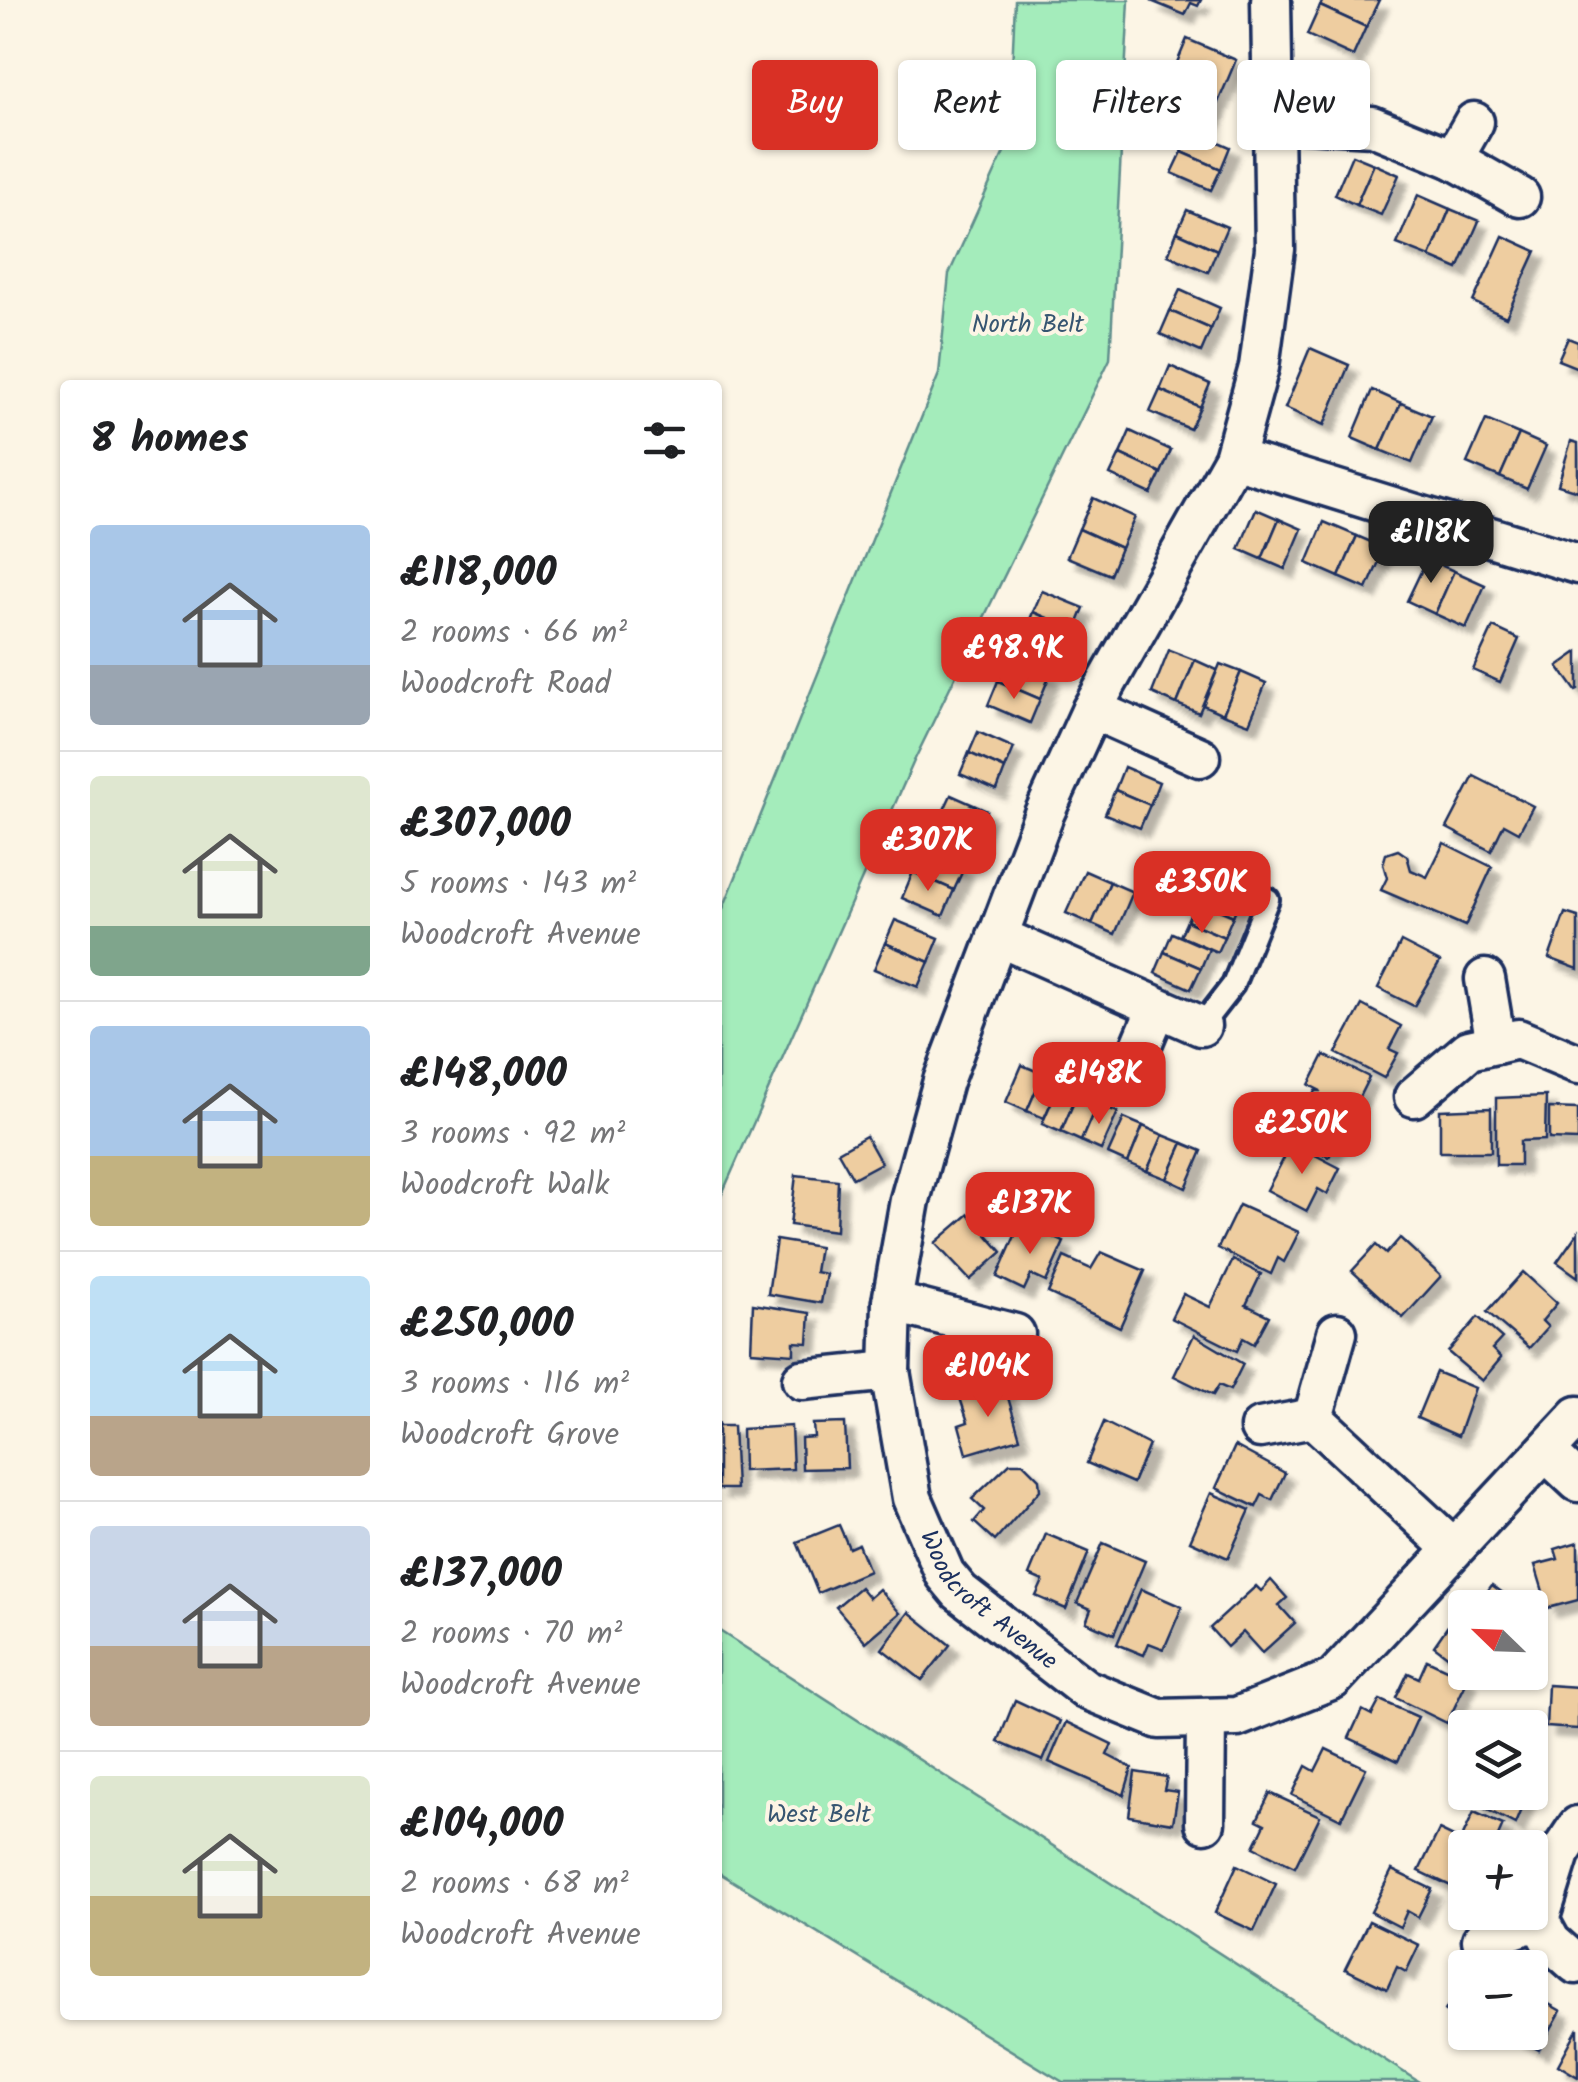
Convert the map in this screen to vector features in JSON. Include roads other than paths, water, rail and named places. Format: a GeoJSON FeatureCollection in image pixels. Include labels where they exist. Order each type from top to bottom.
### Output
{"type":"FeatureCollection","features":[{"type":"Feature","properties":{"kind":"street","name":"Woodcroft Avenue"},"geometry":{"type":"LineString","coordinates":[[1271,0],[1272,60]]}},
{"type":"Feature","properties":{"kind":"street"},"geometry":{"type":"LineString","coordinates":[[1454,159],[1474,122]]}},
{"type":"Feature","properties":{"kind":"street"},"geometry":{"type":"LineString","coordinates":[[1370,126],[1454,159],[1520,198]]}},
{"type":"Feature","properties":{"kind":"street","name":"Woodcroft Avenue"},"geometry":{"type":"LineString","coordinates":[[1273,150],[1275,249],[1259,367],[1234,458],[1092,709],[1044,814],[943,1081],[910,1200],[892,1302],[890,1371],[912,1498],[945,1574],[960,1592],[1085,1690],[1160,1719],[1237,1717],[1333,1680],[1578,1416]]}},
{"type":"Feature","properties":{"kind":"street"},"geometry":{"type":"LineString","coordinates":[[1234,458],[1578,564]]}},
{"type":"Feature","properties":{"kind":"street"},"geometry":{"type":"LineString","coordinates":[[1092,709],[1200,757]]}},
{"type":"Feature","properties":{"kind":"street"},"geometry":{"type":"LineString","coordinates":[[997,936],[1201,1026]]}},
{"type":"Feature","properties":{"kind":"street"},"geometry":{"type":"LineString","coordinates":[[1485,979],[1496,1044]]}},
{"type":"Feature","properties":{"kind":"street"},"geometry":{"type":"LineString","coordinates":[[1131,1070],[1157,1008]]}},
{"type":"Feature","properties":{"kind":"street"},"geometry":{"type":"LineString","coordinates":[[1414,1097],[1469,1050],[1518,1039],[1578,1064]]}},
{"type":"Feature","properties":{"kind":"street"},"geometry":{"type":"LineString","coordinates":[[892,1302],[1015,1334]]}},
{"type":"Feature","properties":{"kind":"street"},"geometry":{"type":"LineString","coordinates":[[1312,1418],[1336,1334]]}},
{"type":"Feature","properties":{"kind":"street"},"geometry":{"type":"LineString","coordinates":[[802,1380],[890,1371]]}},
{"type":"Feature","properties":{"kind":"street"},"geometry":{"type":"LineString","coordinates":[[1260,1428],[1312,1418]]}},
{"type":"Feature","properties":{"kind":"street"},"geometry":{"type":"LineString","coordinates":[[1312,1418],[1453,1548]]}},
{"type":"Feature","properties":{"kind":"street"},"geometry":{"type":"LineString","coordinates":[[1546,1452],[1578,1482]]}},
{"type":"Feature","properties":{"kind":"street"},"geometry":{"type":"LineString","coordinates":[[1205,1822],[1206,1718]]}},
{"type":"Feature","properties":{"kind":"street"},"geometry":{"type":"LineString","coordinates":[[1548,1890],[1560,1853],[1578,1826]]}},
{"type":"Feature","properties":{"kind":"street"},"geometry":{"type":"LineString","coordinates":[[1482,1940],[1510,1930]]}},
{"type":"Feature","properties":{"kind":"street"},"geometry":{"type":"LineString","coordinates":[[1544,1930],[1551,1942],[1576,1964]]}},
{"type":"Feature","properties":{"kind":"lane"},"geometry":{"type":"LineString","coordinates":[[1201,1026],[1233,985],[1268,899]]}},
{"type":"Feature","properties":{"kind":"park label","name":"North Belt"},"geometry":{"type":"Point","coordinates":[1028,325]}},
{"type":"Feature","properties":{"kind":"park label","name":"West Belt"},"geometry":{"type":"Point","coordinates":[819,1815]}}]}
